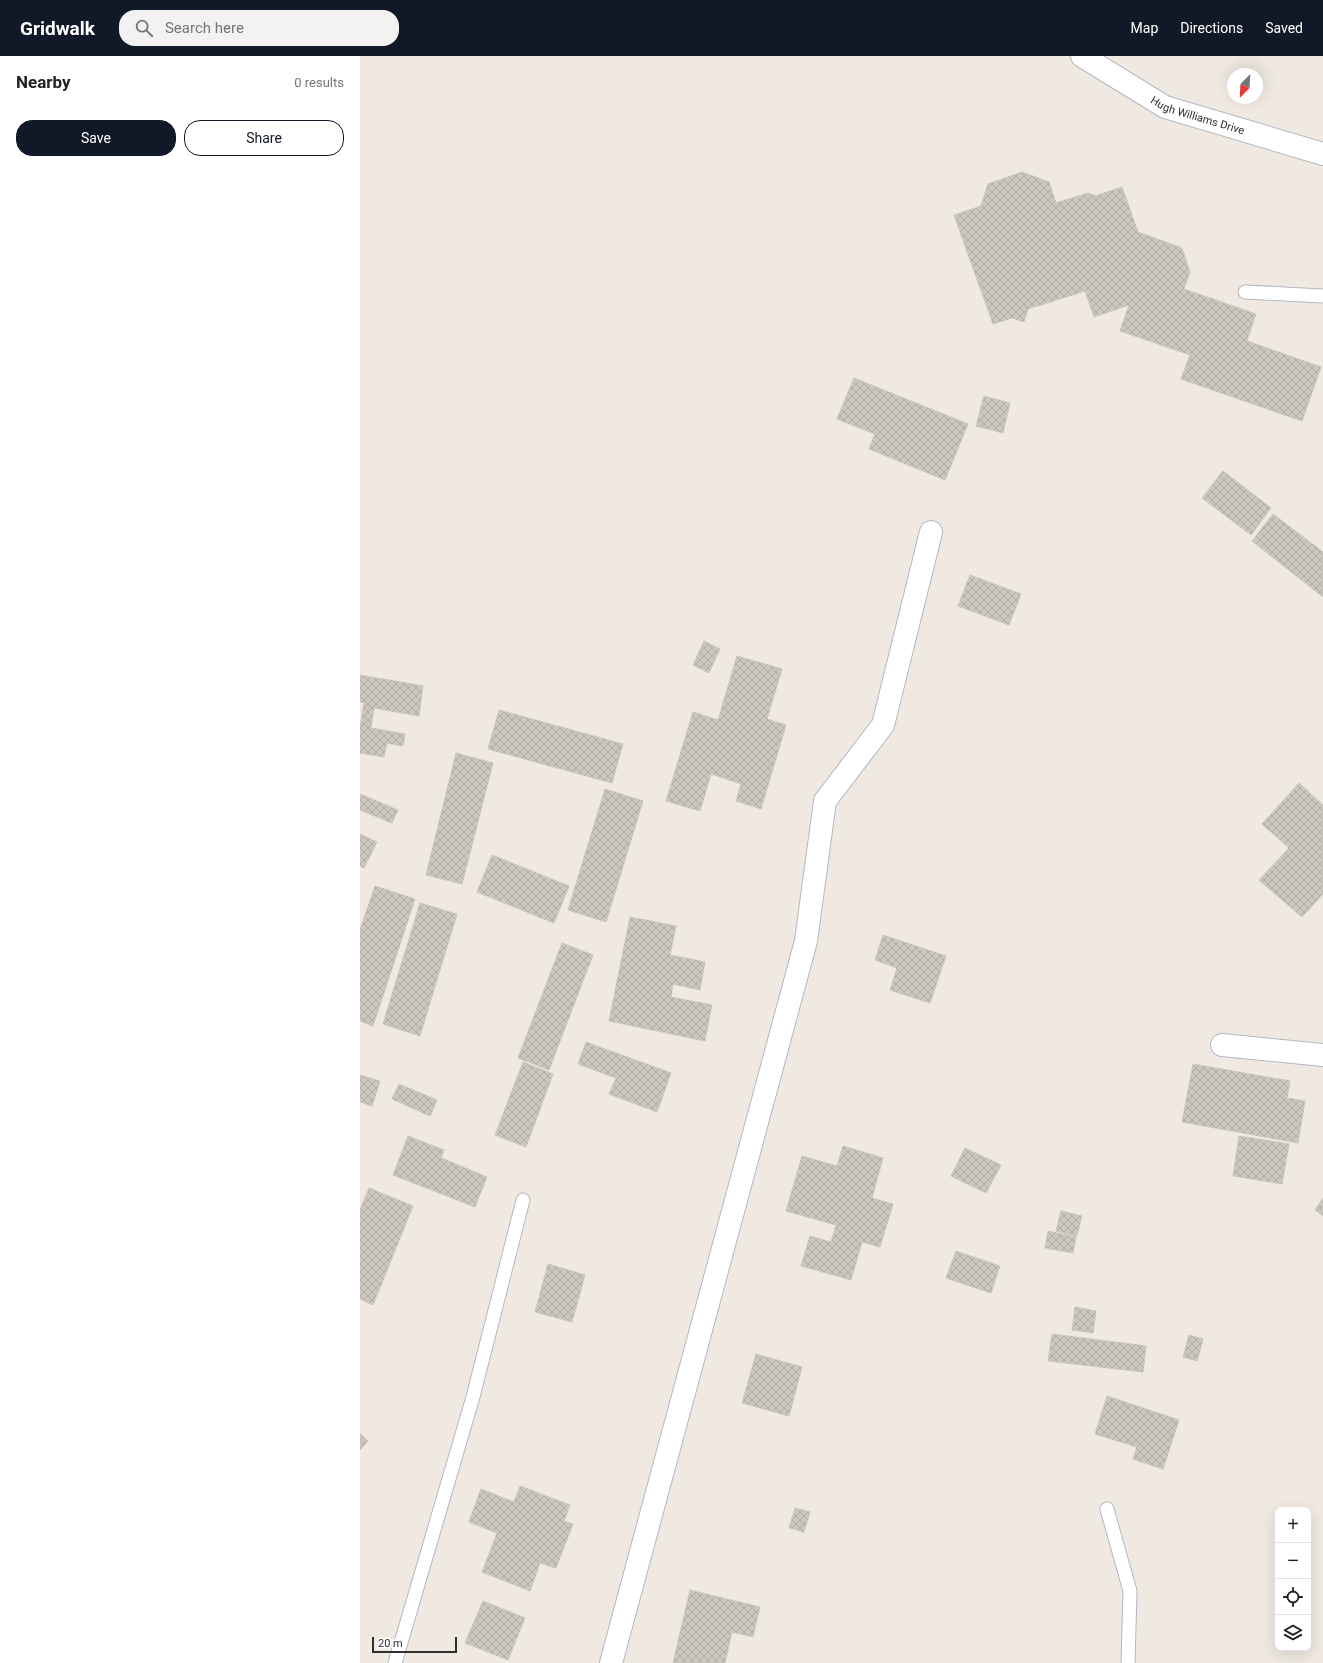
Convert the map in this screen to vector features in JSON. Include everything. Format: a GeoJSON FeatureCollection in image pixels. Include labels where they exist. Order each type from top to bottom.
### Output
{"type":"FeatureCollection","features":[{"type":"Feature","properties":{"kind":"street","name":"Hugh Williams Drive"},"geometry":{"type":"LineString","coordinates":[[1082,56],[1165,107],[1323,154]]}},
{"type":"Feature","properties":{"kind":"street"},"geometry":{"type":"LineString","coordinates":[[611,1663],[806,942],[825,801],[883,724],[931,532]]}},
{"type":"Feature","properties":{"kind":"street"},"geometry":{"type":"LineString","coordinates":[[1222,1045],[1323,1055]]}},
{"type":"Feature","properties":{"kind":"lane"},"geometry":{"type":"LineString","coordinates":[[1245,292],[1323,296]]}},
{"type":"Feature","properties":{"kind":"lane"},"geometry":{"type":"LineString","coordinates":[[395,1663],[472,1397],[523,1200]]}},
{"type":"Feature","properties":{"kind":"lane"},"geometry":{"type":"LineString","coordinates":[[1107,1509],[1130,1591],[1128,1663]]}},
{"type":"Feature","properties":{"kind":"building"},"geometry":{"type":"Polygon","coordinates":[[[1022,172],[1049,182],[1056,203],[1088,193],[1095,196],[1122,187],[1138,232],[1182,248],[1190,272],[1184,289],[1256,314],[1247,341],[1321,367],[1302,421],[1181,379],[1190,355],[1120,331],[1129,305],[1094,317],[1085,291],[1028,309],[1024,322],[1012,318],[993,324],[954,215],[981,206],[988,184],[1022,172]]]}},
{"type":"Feature","properties":{"kind":"building"},"geometry":{"type":"Polygon","coordinates":[[[854,378],[968,424],[945,480],[869,449],[875,434],[837,419],[854,378]]]}},
{"type":"Feature","properties":{"kind":"building"},"geometry":{"type":"Polygon","coordinates":[[[984,396],[1010,403],[1003,433],[976,426],[984,396]]]}},
{"type":"Feature","properties":{"kind":"building"},"geometry":{"type":"Polygon","coordinates":[[[1223,471],[1271,508],[1251,535],[1202,498],[1223,471]]]}},
{"type":"Feature","properties":{"kind":"building"},"geometry":{"type":"Polygon","coordinates":[[[1273,514],[1323,552],[1323,597],[1252,541],[1273,514]]]}},
{"type":"Feature","properties":{"kind":"building"},"geometry":{"type":"Polygon","coordinates":[[[970,575],[1021,594],[1009,625],[958,606],[970,575]]]}},
{"type":"Feature","properties":{"kind":"building"},"geometry":{"type":"Polygon","coordinates":[[[704,641],[720,649],[709,673],[693,665],[704,641]]]}},
{"type":"Feature","properties":{"kind":"building"},"geometry":{"type":"Polygon","coordinates":[[[737,656],[782,669],[767,719],[786,725],[761,809],[736,801],[741,784],[711,774],[700,811],[666,801],[693,712],[718,720],[737,656]]]}},
{"type":"Feature","properties":{"kind":"building"},"geometry":{"type":"Polygon","coordinates":[[[360,675],[423,686],[419,716],[374,708],[371,728],[405,734],[403,746],[387,743],[384,757],[360,753],[360,727],[364,703],[360,702],[360,675]]]}},
{"type":"Feature","properties":{"kind":"building"},"geometry":{"type":"Polygon","coordinates":[[[499,710],[623,744],[612,783],[488,749],[499,710]]]}},
{"type":"Feature","properties":{"kind":"building"},"geometry":{"type":"Polygon","coordinates":[[[456,753],[493,763],[462,884],[426,875],[456,753]]]}},
{"type":"Feature","properties":{"kind":"building"},"geometry":{"type":"Polygon","coordinates":[[[1299,783],[1323,805],[1323,894],[1302,917],[1259,880],[1289,848],[1262,824],[1299,783]]]}},
{"type":"Feature","properties":{"kind":"building"},"geometry":{"type":"Polygon","coordinates":[[[605,789],[643,801],[606,922],[568,910],[605,789]]]}},
{"type":"Feature","properties":{"kind":"building"},"geometry":{"type":"Polygon","coordinates":[[[360,794],[398,810],[392,823],[360,810],[360,794]]]}},
{"type":"Feature","properties":{"kind":"building"},"geometry":{"type":"Polygon","coordinates":[[[360,834],[377,842],[364,868],[360,866],[360,834]]]}},
{"type":"Feature","properties":{"kind":"building"},"geometry":{"type":"Polygon","coordinates":[[[492,855],[569,886],[554,923],[477,892],[492,855]]]}},
{"type":"Feature","properties":{"kind":"building"},"geometry":{"type":"Polygon","coordinates":[[[375,886],[415,899],[373,1026],[360,1021],[360,930],[375,886]]]}},
{"type":"Feature","properties":{"kind":"building"},"geometry":{"type":"Polygon","coordinates":[[[420,903],[457,914],[420,1036],[383,1024],[420,903]]]}},
{"type":"Feature","properties":{"kind":"building"},"geometry":{"type":"Polygon","coordinates":[[[630,917],[676,926],[670,955],[705,962],[700,990],[673,984],[671,997],[712,1005],[705,1041],[609,1021],[630,917]]]}},
{"type":"Feature","properties":{"kind":"building"},"geometry":{"type":"Polygon","coordinates":[[[883,935],[946,956],[930,1003],[890,990],[897,968],[875,960],[883,935]]]}},
{"type":"Feature","properties":{"kind":"building"},"geometry":{"type":"Polygon","coordinates":[[[562,943],[593,955],[549,1070],[518,1058],[562,943]]]}},
{"type":"Feature","properties":{"kind":"building"},"geometry":{"type":"Polygon","coordinates":[[[586,1042],[671,1073],[657,1112],[609,1094],[616,1078],[578,1064],[586,1042]]]}},
{"type":"Feature","properties":{"kind":"building"},"geometry":{"type":"Polygon","coordinates":[[[523,1062],[553,1074],[526,1147],[495,1135],[523,1062]]]}},
{"type":"Feature","properties":{"kind":"building"},"geometry":{"type":"Polygon","coordinates":[[[1193,1064],[1290,1081],[1287,1098],[1305,1101],[1298,1143],[1182,1122],[1193,1064]]]}},
{"type":"Feature","properties":{"kind":"building"},"geometry":{"type":"Polygon","coordinates":[[[360,1075],[380,1081],[372,1106],[360,1102],[360,1075]]]}},
{"type":"Feature","properties":{"kind":"building"},"geometry":{"type":"Polygon","coordinates":[[[399,1084],[437,1100],[430,1116],[392,1099],[399,1084]]]}},
{"type":"Feature","properties":{"kind":"building"},"geometry":{"type":"Polygon","coordinates":[[[408,1136],[444,1150],[441,1158],[487,1177],[475,1207],[393,1175],[408,1136]]]}},
{"type":"Feature","properties":{"kind":"building"},"geometry":{"type":"Polygon","coordinates":[[[1239,1136],[1289,1144],[1282,1184],[1233,1176],[1239,1136]]]}},
{"type":"Feature","properties":{"kind":"building"},"geometry":{"type":"Polygon","coordinates":[[[843,1146],[883,1158],[872,1198],[893,1204],[880,1247],[862,1242],[851,1280],[801,1266],[810,1236],[831,1242],[836,1225],[786,1211],[802,1156],[837,1166],[843,1146]]]}},
{"type":"Feature","properties":{"kind":"building"},"geometry":{"type":"Polygon","coordinates":[[[965,1148],[1001,1165],[986,1193],[951,1176],[965,1148]]]}},
{"type":"Feature","properties":{"kind":"building"},"geometry":{"type":"Polygon","coordinates":[[[369,1188],[413,1206],[373,1305],[360,1299],[360,1210],[369,1188]]]}},
{"type":"Feature","properties":{"kind":"building"},"geometry":{"type":"Polygon","coordinates":[[[1323,1198],[1323,1216],[1315,1210],[1323,1198]]]}},
{"type":"Feature","properties":{"kind":"building"},"geometry":{"type":"Polygon","coordinates":[[[1061,1211],[1082,1216],[1077,1236],[1056,1231],[1061,1211]]]}},
{"type":"Feature","properties":{"kind":"building"},"geometry":{"type":"Polygon","coordinates":[[[1048,1231],[1076,1237],[1073,1253],[1045,1248],[1048,1231]]]}},
{"type":"Feature","properties":{"kind":"building"},"geometry":{"type":"Polygon","coordinates":[[[956,1251],[1000,1266],[991,1293],[946,1278],[956,1251]]]}},
{"type":"Feature","properties":{"kind":"building"},"geometry":{"type":"Polygon","coordinates":[[[548,1264],[585,1275],[572,1322],[535,1312],[548,1264]]]}},
{"type":"Feature","properties":{"kind":"building"},"geometry":{"type":"Polygon","coordinates":[[[1075,1307],[1096,1311],[1093,1333],[1072,1330],[1075,1307]]]}},
{"type":"Feature","properties":{"kind":"building"},"geometry":{"type":"Polygon","coordinates":[[[1052,1334],[1146,1346],[1143,1372],[1048,1361],[1052,1334]]]}},
{"type":"Feature","properties":{"kind":"building"},"geometry":{"type":"Polygon","coordinates":[[[1189,1335],[1203,1339],[1197,1361],[1183,1357],[1189,1335]]]}},
{"type":"Feature","properties":{"kind":"building"},"geometry":{"type":"Polygon","coordinates":[[[756,1354],[802,1367],[789,1416],[742,1403],[756,1354]]]}},
{"type":"Feature","properties":{"kind":"building"},"geometry":{"type":"Polygon","coordinates":[[[1107,1396],[1179,1420],[1163,1469],[1133,1459],[1137,1447],[1095,1434],[1107,1396]]]}},
{"type":"Feature","properties":{"kind":"building"},"geometry":{"type":"Polygon","coordinates":[[[360,1433],[368,1441],[360,1450],[360,1433]]]}},
{"type":"Feature","properties":{"kind":"building"},"geometry":{"type":"Polygon","coordinates":[[[520,1486],[570,1505],[564,1521],[573,1524],[556,1568],[540,1563],[530,1591],[482,1572],[497,1533],[469,1522],[481,1489],[514,1502],[520,1486]]]}},
{"type":"Feature","properties":{"kind":"building"},"geometry":{"type":"Polygon","coordinates":[[[795,1508],[810,1512],[804,1532],[789,1528],[795,1508]]]}},
{"type":"Feature","properties":{"kind":"building"},"geometry":{"type":"Polygon","coordinates":[[[690,1590],[760,1607],[753,1637],[732,1632],[725,1663],[673,1663],[690,1590]]]}},
{"type":"Feature","properties":{"kind":"building"},"geometry":{"type":"Polygon","coordinates":[[[483,1601],[525,1618],[508,1660],[465,1643],[483,1601]]]}}]}
